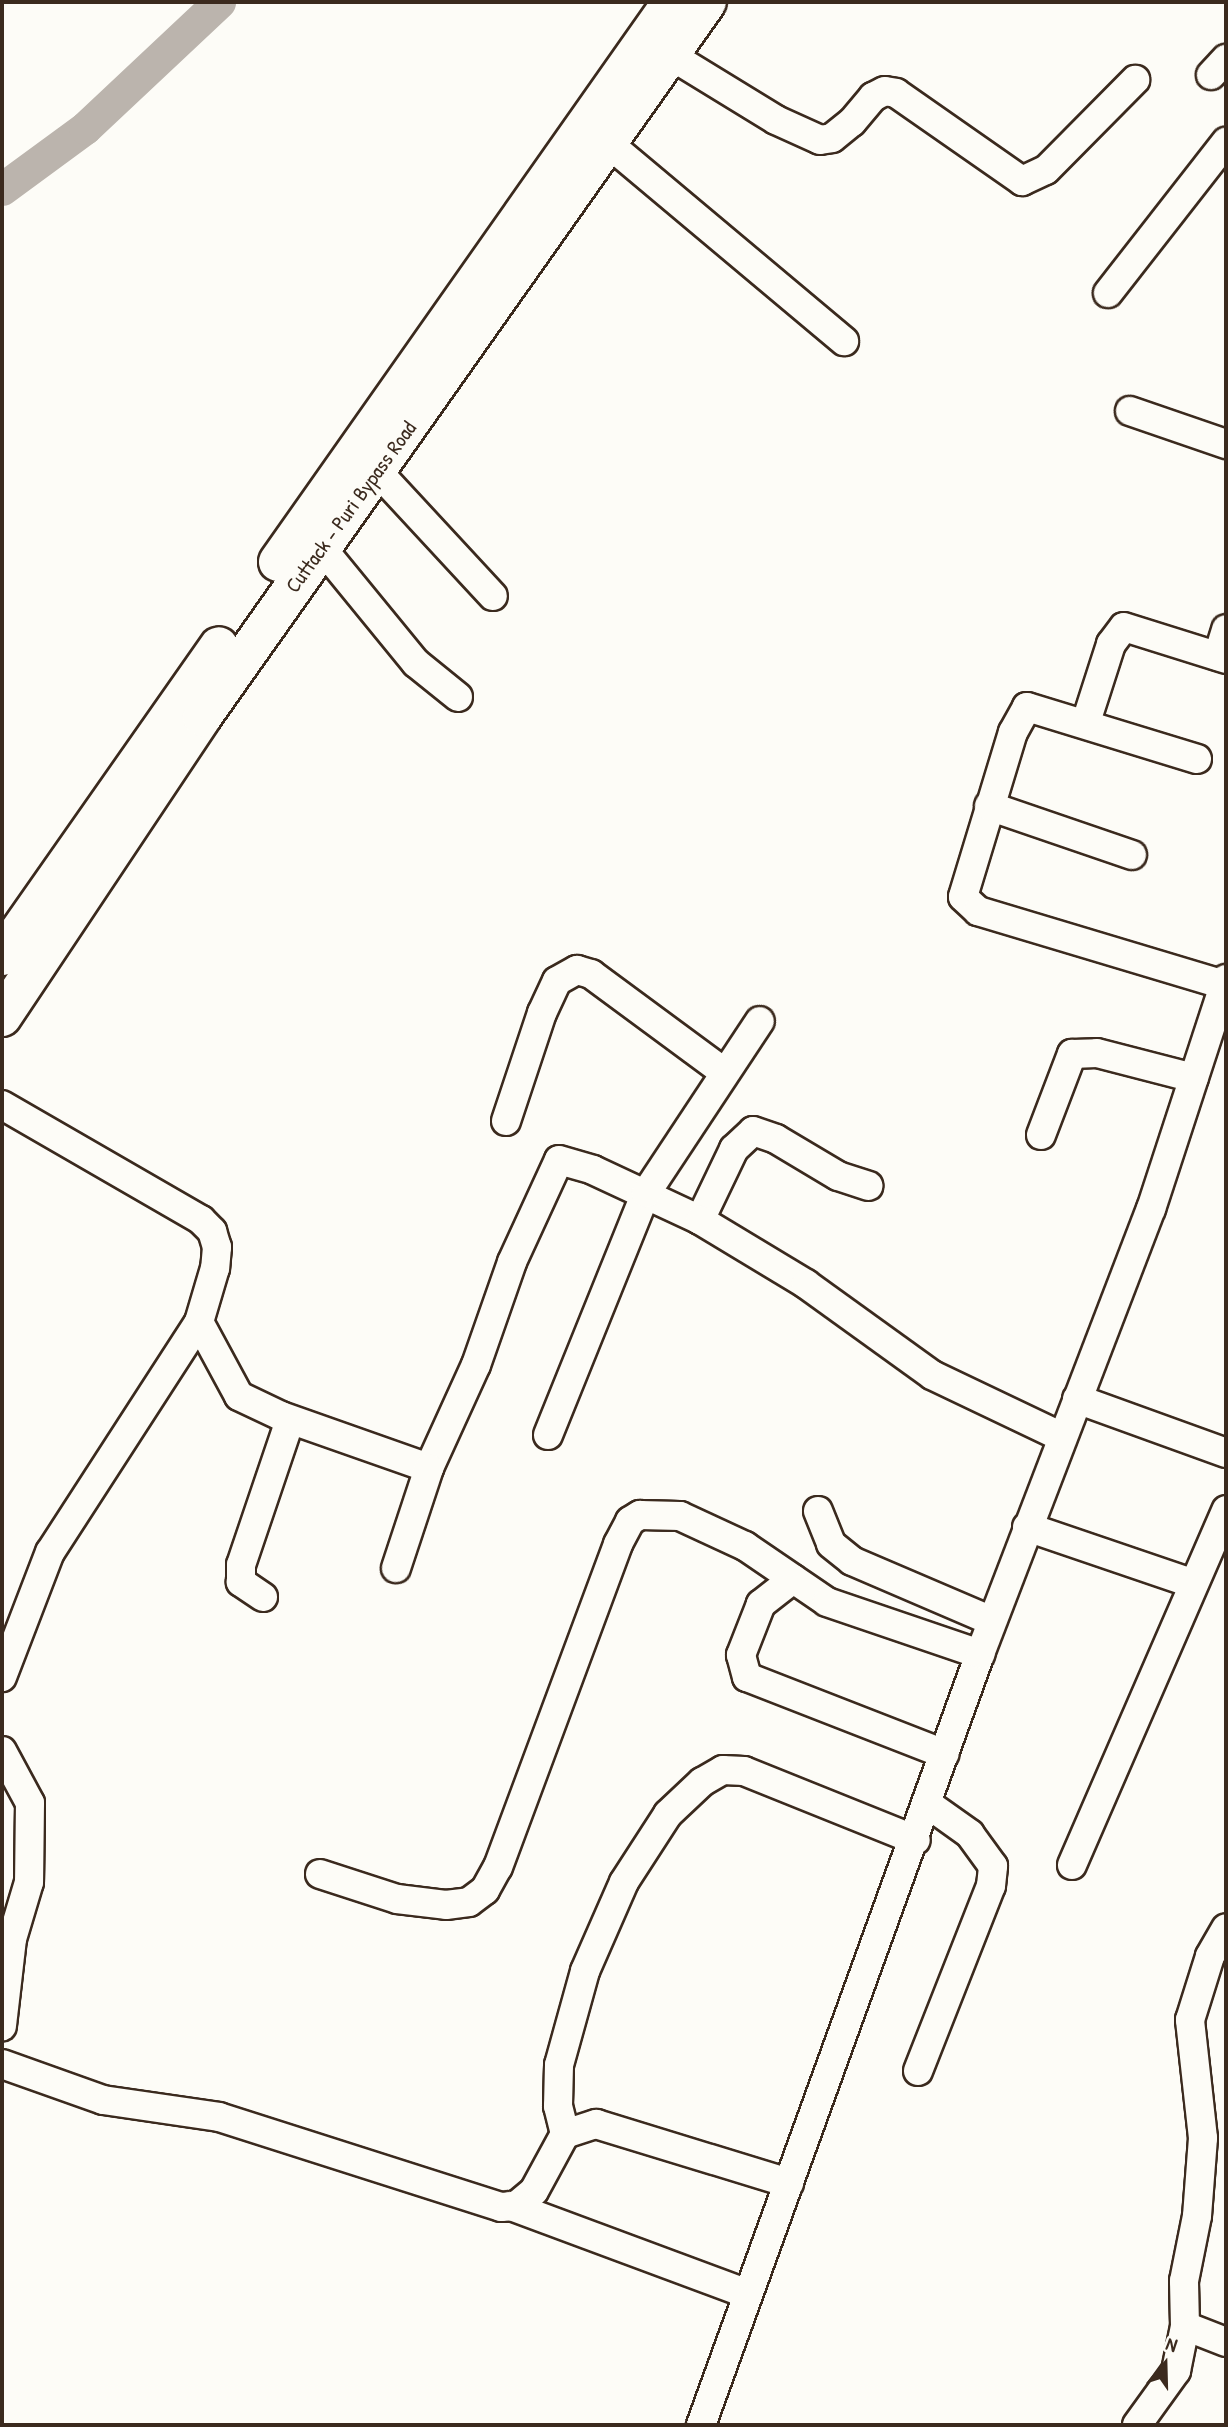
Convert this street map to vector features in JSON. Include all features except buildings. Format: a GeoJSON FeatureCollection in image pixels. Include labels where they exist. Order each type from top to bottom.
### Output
{"type":"FeatureCollection","features":[{"type":"Feature","properties":{"kind":"highway","name":"Cuttack - Puri Bypass Road"},"geometry":{"type":"LineString","coordinates":[[2,957],[672,2]]}},
{"type":"Feature","properties":{"kind":"highway","name":"Cuttack - Puri Bypass Road"},"geometry":{"type":"LineString","coordinates":[[2,1017],[321,547],[378,472],[707,2]]}},
{"type":"Feature","properties":{"kind":"street"},"geometry":{"type":"LineString","coordinates":[[670,55],[776,120],[820,140],[852,122],[873,97],[885,91],[896,93],[1023,181],[1046,170],[1135,80]]}},
{"type":"Feature","properties":{"kind":"street"},"geometry":{"type":"LineString","coordinates":[[1108,293],[1226,142]]}},
{"type":"Feature","properties":{"kind":"street"},"geometry":{"type":"LineString","coordinates":[[609,144],[844,341]]}},
{"type":"Feature","properties":{"kind":"street"},"geometry":{"type":"LineString","coordinates":[[1130,411],[1226,444]]}},
{"type":"Feature","properties":{"kind":"street"},"geometry":{"type":"LineString","coordinates":[[378,472],[493,596]]}},
{"type":"Feature","properties":{"kind":"street"},"geometry":{"type":"LineString","coordinates":[[321,547],[416,663],[458,697]]}},
{"type":"Feature","properties":{"kind":"street"},"geometry":{"type":"LineString","coordinates":[[1086,722],[1111,644],[1124,627],[1222,657],[1226,629]]}},
{"type":"Feature","properties":{"kind":"street"},"geometry":{"type":"LineString","coordinates":[[701,2425],[916,1840],[992,1621],[1152,1209],[1225,982],[978,911],[967,904],[963,889],[1013,732],[1027,708],[1086,722],[1197,759]]}},
{"type":"Feature","properties":{"kind":"street"},"geometry":{"type":"LineString","coordinates":[[989,806],[1132,855]]}},
{"type":"Feature","properties":{"kind":"street"},"geometry":{"type":"LineString","coordinates":[[506,1121],[542,1013],[557,981],[577,970],[591,974],[724,1072]]}},
{"type":"Feature","properties":{"kind":"street"},"geometry":{"type":"LineString","coordinates":[[548,1435],[646,1192],[760,1021]]}},
{"type":"Feature","properties":{"kind":"street"},"geometry":{"type":"LineString","coordinates":[[1041,1135],[1072,1054],[1097,1053],[1194,1078]]}},
{"type":"Feature","properties":{"kind":"street"},"geometry":{"type":"LineString","coordinates":[[2,1105],[201,1220],[212,1231],[215,1268],[199,1322],[50,1552],[2,1677]]}},
{"type":"Feature","properties":{"kind":"street"},"geometry":{"type":"LineString","coordinates":[[700,1220],[734,1149],[753,1130],[776,1139],[838,1176],[868,1186]]}},
{"type":"Feature","properties":{"kind":"street"},"geometry":{"type":"LineString","coordinates":[[396,1568],[429,1468],[559,1160],[646,1192],[700,1220],[806,1284],[932,1375],[1062,1437]]}},
{"type":"Feature","properties":{"kind":"street"},"geometry":{"type":"LineString","coordinates":[[199,1322],[239,1396],[290,1420],[429,1468]]}},
{"type":"Feature","properties":{"kind":"street"},"geometry":{"type":"LineString","coordinates":[[1077,1399],[1226,1453]]}},
{"type":"Feature","properties":{"kind":"street"},"geometry":{"type":"LineString","coordinates":[[263,1597],[241,1582],[241,1565],[290,1420]]}},
{"type":"Feature","properties":{"kind":"street"},"geometry":{"type":"LineString","coordinates":[[1072,1865],[1226,1510]]}},
{"type":"Feature","properties":{"kind":"street"},"geometry":{"type":"LineString","coordinates":[[818,1511],[831,1544],[852,1561],[992,1621]]}},
{"type":"Feature","properties":{"kind":"street"},"geometry":{"type":"LineString","coordinates":[[320,1874],[397,1899],[446,1905],[469,1902],[485,1889],[498,1867],[618,1544],[630,1521],[640,1515],[680,1516],[745,1546],[827,1602],[980,1654]]}},
{"type":"Feature","properties":{"kind":"street"},"geometry":{"type":"LineString","coordinates":[[1027,1527],[1194,1584]]}},
{"type":"Feature","properties":{"kind":"street"},"geometry":{"type":"LineString","coordinates":[[793,1579],[761,1604],[741,1655],[747,1677],[944,1754]]}},
{"type":"Feature","properties":{"kind":"street"},"geometry":{"type":"LineString","coordinates":[[2,1751],[30,1803],[29,1882],[12,1939],[2,2026]]}},
{"type":"Feature","properties":{"kind":"street"},"geometry":{"type":"LineString","coordinates":[[511,2206],[534,2191],[565,2134],[558,2106],[559,2066],[585,1971],[624,1882],[668,1814],[702,1782],[723,1770],[744,1770],[916,1840]]}},
{"type":"Feature","properties":{"kind":"street"},"geometry":{"type":"LineString","coordinates":[[918,2071],[991,1886],[993,1866],[970,1834],[928,1804]]}},
{"type":"Feature","properties":{"kind":"street"},"geometry":{"type":"LineString","coordinates":[[1146,2423],[1176,2371],[1185,2326],[1184,2281],[1196,2216],[1203,2138],[1190,2021],[1210,1956],[1226,1928]]}},
{"type":"Feature","properties":{"kind":"street"},"geometry":{"type":"LineString","coordinates":[[2,2064],[103,2100],[219,2116],[394,2175],[511,2206],[747,2294]]}},
{"type":"Feature","properties":{"kind":"street"},"geometry":{"type":"LineString","coordinates":[[565,2134],[596,2124],[789,2183]]}},
{"type":"Feature","properties":{"kind":"street"},"geometry":{"type":"LineString","coordinates":[[1185,2326],[1226,2342]]}},
{"type":"Feature","properties":{"kind":"waterway"},"geometry":{"type":"LineString","coordinates":[[2,189],[85,128],[219,2]]}}]}
